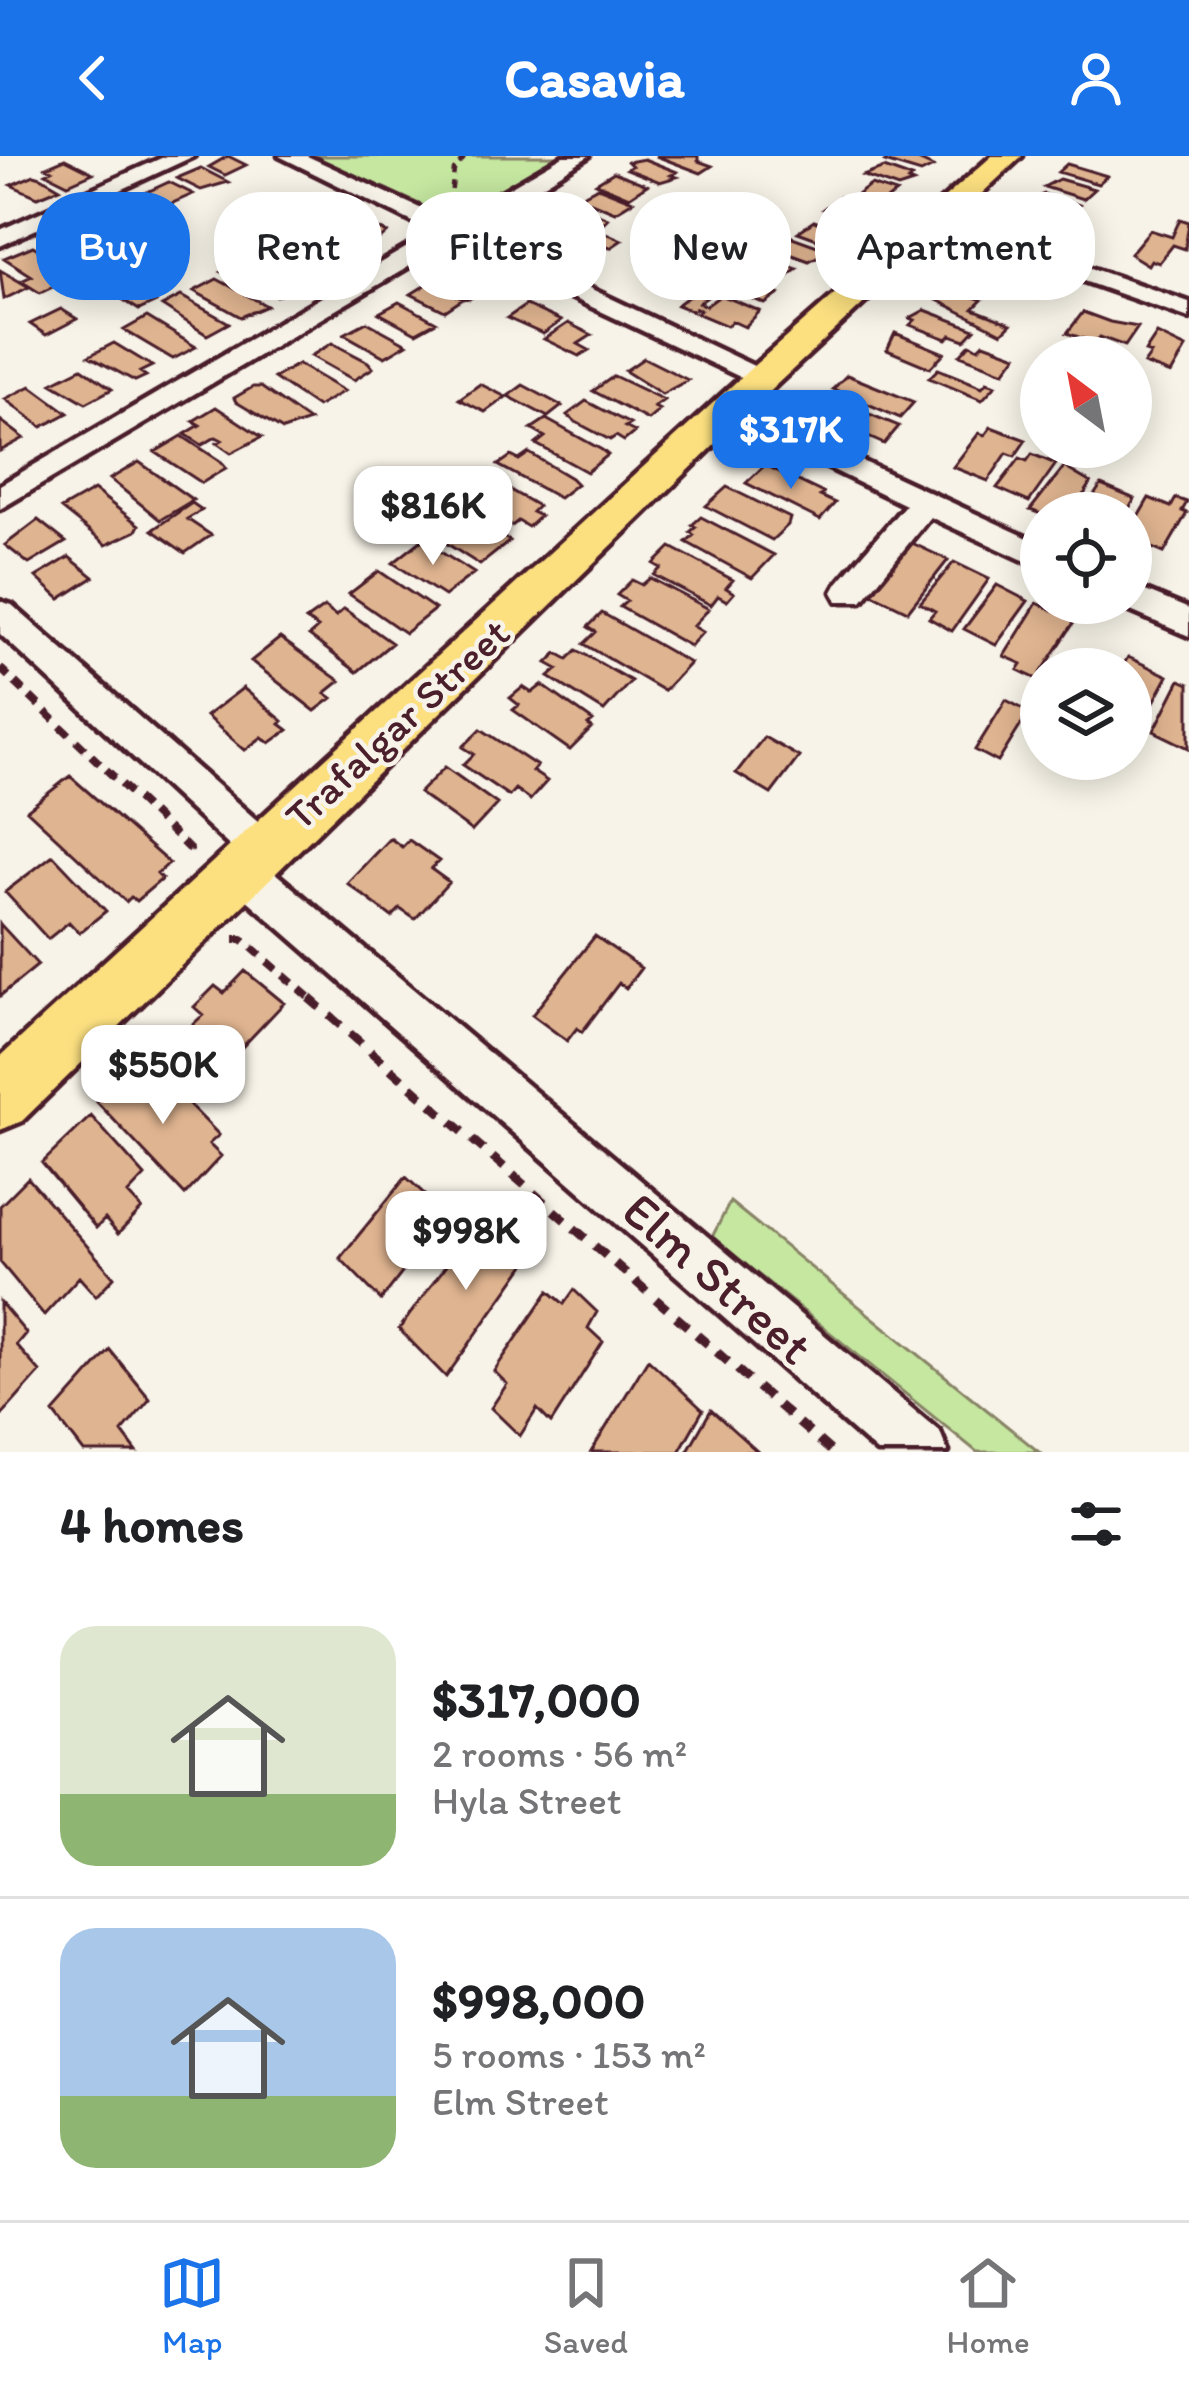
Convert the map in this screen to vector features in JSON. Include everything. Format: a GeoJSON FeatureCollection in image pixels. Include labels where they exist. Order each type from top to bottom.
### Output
{"type":"FeatureCollection","features":[{"type":"Feature","properties":{"kind":"main road","name":"Trafalgar Street"},"geometry":{"type":"LineString","coordinates":[[968,192],[1008,156]]}},
{"type":"Feature","properties":{"kind":"main road","name":"Trafalgar Street"},"geometry":{"type":"LineString","coordinates":[[0,1099],[849,300]]}},
{"type":"Feature","properties":{"kind":"street"},"geometry":{"type":"LineString","coordinates":[[0,239],[183,156]]}},
{"type":"Feature","properties":{"kind":"street"},"geometry":{"type":"LineString","coordinates":[[290,156],[406,210]]}},
{"type":"Feature","properties":{"kind":"street"},"geometry":{"type":"LineString","coordinates":[[517,192],[578,156]]}},
{"type":"Feature","properties":{"kind":"street"},"geometry":{"type":"LineString","coordinates":[[0,499],[406,257]]}},
{"type":"Feature","properties":{"kind":"street"},"geometry":{"type":"LineString","coordinates":[[1095,277],[1189,310]]}},
{"type":"Feature","properties":{"kind":"street"},"geometry":{"type":"LineString","coordinates":[[576,300],[747,393],[923,504],[1020,548]]}},
{"type":"Feature","properties":{"kind":"street"},"geometry":{"type":"LineString","coordinates":[[850,592],[923,504]]}},
{"type":"Feature","properties":{"kind":"street"},"geometry":{"type":"LineString","coordinates":[[1152,606],[1189,623]]}},
{"type":"Feature","properties":{"kind":"street","name":"Elm Street"},"geometry":{"type":"LineString","coordinates":[[0,614],[252,861],[920,1452]]}},
{"type":"Feature","properties":{"kind":"path"},"geometry":{"type":"LineString","coordinates":[[453,192],[454,170],[466,156]]}},
{"type":"Feature","properties":{"kind":"path"},"geometry":{"type":"LineString","coordinates":[[0,668],[180,839]]}},
{"type":"Feature","properties":{"kind":"path"},"geometry":{"type":"LineString","coordinates":[[225,940],[242,939],[832,1452]]}},
{"type":"Feature","properties":{"kind":"green space"},"geometry":{"type":"Polygon","coordinates":[[[313,156],[564,156],[505,192],[406,192],[406,198],[313,156]]]}},
{"type":"Feature","properties":{"kind":"green space"},"geometry":{"type":"Polygon","coordinates":[[[730,1202],[1039,1452],[977,1452],[712,1237],[730,1202]]]}},
{"type":"Feature","properties":{"kind":"building"},"geometry":{"type":"Polygon","coordinates":[[[228,156],[246,165],[225,175],[209,167],[228,156]]]}},
{"type":"Feature","properties":{"kind":"building"},"geometry":{"type":"Polygon","coordinates":[[[656,156],[698,156],[698,161],[712,166],[701,173],[656,156]]]}},
{"type":"Feature","properties":{"kind":"building"},"geometry":{"type":"Polygon","coordinates":[[[892,156],[909,156],[933,167],[921,173],[885,162],[892,156]]]}},
{"type":"Feature","properties":{"kind":"building"},"geometry":{"type":"Polygon","coordinates":[[[65,159],[93,173],[68,184],[46,173],[52,170],[46,167],[65,159]]]}},
{"type":"Feature","properties":{"kind":"building"},"geometry":{"type":"Polygon","coordinates":[[[644,159],[677,172],[671,175],[677,177],[660,182],[627,169],[632,166],[628,162],[644,159]]]}},
{"type":"Feature","properties":{"kind":"building"},"geometry":{"type":"Polygon","coordinates":[[[1067,164],[1107,176],[1098,184],[1058,172],[1067,164]]]}},
{"type":"Feature","properties":{"kind":"building"},"geometry":{"type":"Polygon","coordinates":[[[201,168],[228,182],[201,190],[177,178],[201,168]]]}},
{"type":"Feature","properties":{"kind":"building"},"geometry":{"type":"Polygon","coordinates":[[[884,168],[912,178],[908,181],[913,183],[898,188],[863,176],[884,168]]]}},
{"type":"Feature","properties":{"kind":"building"},"geometry":{"type":"Polygon","coordinates":[[[614,172],[647,185],[630,192],[629,197],[596,183],[614,172]]]}},
{"type":"Feature","properties":{"kind":"building"},"geometry":{"type":"Polygon","coordinates":[[[34,175],[60,188],[36,192],[36,196],[11,185],[34,175]]]}},
{"type":"Feature","properties":{"kind":"building"},"geometry":{"type":"Polygon","coordinates":[[[1059,179],[1094,189],[1060,192],[1044,187],[1059,179]]]}},
{"type":"Feature","properties":{"kind":"building"},"geometry":{"type":"Polygon","coordinates":[[[169,182],[189,192],[147,192],[169,182]]]}},
{"type":"Feature","properties":{"kind":"building"},"geometry":{"type":"Polygon","coordinates":[[[871,185],[893,192],[861,192],[871,185]]]}},
{"type":"Feature","properties":{"kind":"building"},"geometry":{"type":"Polygon","coordinates":[[[598,187],[630,203],[615,212],[606,208],[606,192],[588,192],[598,187]]]}},
{"type":"Feature","properties":{"kind":"building"},"geometry":{"type":"Polygon","coordinates":[[[1180,219],[1189,222],[1185,249],[1173,245],[1159,263],[1151,260],[1148,265],[1130,254],[1150,230],[1172,237],[1180,219]]]}},
{"type":"Feature","properties":{"kind":"building"},"geometry":{"type":"Polygon","coordinates":[[[814,221],[815,221],[815,238],[798,232],[814,221]]]}},
{"type":"Feature","properties":{"kind":"building"},"geometry":{"type":"Polygon","coordinates":[[[606,233],[622,240],[606,246],[606,233]]]}},
{"type":"Feature","properties":{"kind":"building"},"geometry":{"type":"Polygon","coordinates":[[[791,236],[815,245],[815,258],[809,261],[791,254],[791,236]]]}},
{"type":"Feature","properties":{"kind":"building"},"geometry":{"type":"Polygon","coordinates":[[[36,248],[36,290],[21,281],[32,276],[4,258],[36,248]]]}},
{"type":"Feature","properties":{"kind":"building"},"geometry":{"type":"Polygon","coordinates":[[[0,270],[29,287],[4,299],[0,270]]]}},
{"type":"Feature","properties":{"kind":"building"},"geometry":{"type":"Polygon","coordinates":[[[214,281],[214,300],[256,300],[267,306],[241,317],[194,291],[214,281]]]}},
{"type":"Feature","properties":{"kind":"building"},"geometry":{"type":"Polygon","coordinates":[[[124,300],[156,302],[139,310],[124,300]]]}},
{"type":"Feature","properties":{"kind":"building"},"geometry":{"type":"Polygon","coordinates":[[[188,300],[229,323],[207,335],[162,306],[188,300]]]}},
{"type":"Feature","properties":{"kind":"building"},"geometry":{"type":"Polygon","coordinates":[[[423,300],[462,300],[445,311],[423,300]]]}},
{"type":"Feature","properties":{"kind":"building"},"geometry":{"type":"Polygon","coordinates":[[[684,300],[703,300],[699,303],[706,306],[714,300],[733,300],[760,311],[745,327],[732,321],[727,326],[696,313],[700,310],[696,308],[677,305],[684,300]]]}},
{"type":"Feature","properties":{"kind":"building"},"geometry":{"type":"Polygon","coordinates":[[[937,300],[982,300],[973,309],[1011,324],[1002,333],[937,300]]]}},
{"type":"Feature","properties":{"kind":"building"},"geometry":{"type":"Polygon","coordinates":[[[399,302],[436,322],[416,333],[379,313],[399,302]]]}},
{"type":"Feature","properties":{"kind":"building"},"geometry":{"type":"Polygon","coordinates":[[[526,305],[561,321],[543,334],[507,318],[526,305]]]}},
{"type":"Feature","properties":{"kind":"building"},"geometry":{"type":"Polygon","coordinates":[[[61,309],[77,319],[46,335],[30,324],[61,309]]]}},
{"type":"Feature","properties":{"kind":"building"},"geometry":{"type":"Polygon","coordinates":[[[925,310],[975,329],[965,340],[951,335],[947,339],[910,325],[915,320],[910,318],[925,310]]]}},
{"type":"Feature","properties":{"kind":"building"},"geometry":{"type":"Polygon","coordinates":[[[1083,312],[1138,327],[1132,336],[1067,333],[1083,312]]]}},
{"type":"Feature","properties":{"kind":"building"},"geometry":{"type":"Polygon","coordinates":[[[147,317],[196,347],[173,359],[124,330],[147,317]]]}},
{"type":"Feature","properties":{"kind":"building"},"geometry":{"type":"Polygon","coordinates":[[[367,322],[407,344],[385,357],[344,334],[367,322]]]}},
{"type":"Feature","properties":{"kind":"building"},"geometry":{"type":"Polygon","coordinates":[[[568,323],[592,335],[578,344],[589,350],[579,356],[544,339],[568,323]]]}},
{"type":"Feature","properties":{"kind":"building"},"geometry":{"type":"Polygon","coordinates":[[[895,333],[944,353],[930,368],[887,350],[895,333]]]}},
{"type":"Feature","properties":{"kind":"building"},"geometry":{"type":"Polygon","coordinates":[[[1157,334],[1186,348],[1171,374],[1152,367],[1152,342],[1157,334]]]}},
{"type":"Feature","properties":{"kind":"building"},"geometry":{"type":"Polygon","coordinates":[[[114,343],[152,366],[140,372],[146,376],[135,381],[89,356],[114,343]]]}},
{"type":"Feature","properties":{"kind":"building"},"geometry":{"type":"Polygon","coordinates":[[[332,343],[373,368],[354,380],[311,356],[332,343]]]}},
{"type":"Feature","properties":{"kind":"building"},"geometry":{"type":"Polygon","coordinates":[[[984,343],[1017,355],[1004,372],[960,355],[970,344],[979,348],[984,343]]]}},
{"type":"Feature","properties":{"kind":"building"},"geometry":{"type":"Polygon","coordinates":[[[644,358],[688,380],[662,394],[625,371],[644,358]]]}},
{"type":"Feature","properties":{"kind":"building"},"geometry":{"type":"Polygon","coordinates":[[[298,364],[344,391],[317,407],[274,378],[298,364]]]}},
{"type":"Feature","properties":{"kind":"building"},"geometry":{"type":"Polygon","coordinates":[[[82,368],[112,389],[86,403],[52,383],[82,368]]]}},
{"type":"Feature","properties":{"kind":"building"},"geometry":{"type":"Polygon","coordinates":[[[938,369],[982,387],[987,382],[996,385],[982,400],[929,378],[938,369]]]}},
{"type":"Feature","properties":{"kind":"building"},"geometry":{"type":"Polygon","coordinates":[[[847,375],[914,402],[900,418],[833,389],[847,375]]]}},
{"type":"Feature","properties":{"kind":"building"},"geometry":{"type":"Polygon","coordinates":[[[614,376],[664,400],[654,407],[660,410],[648,420],[593,391],[614,376]]]}},
{"type":"Feature","properties":{"kind":"building"},"geometry":{"type":"Polygon","coordinates":[[[480,384],[506,397],[485,412],[459,399],[480,384]]]}},
{"type":"Feature","properties":{"kind":"building"},"geometry":{"type":"Polygon","coordinates":[[[523,385],[562,406],[548,417],[508,396],[523,385]]]}},
{"type":"Feature","properties":{"kind":"building"},"geometry":{"type":"Polygon","coordinates":[[[31,386],[68,413],[42,427],[5,399],[31,386]]]}},
{"type":"Feature","properties":{"kind":"building"},"geometry":{"type":"Polygon","coordinates":[[[261,387],[309,421],[283,430],[236,402],[234,398],[261,387]]]}},
{"type":"Feature","properties":{"kind":"building"},"geometry":{"type":"Polygon","coordinates":[[[586,401],[630,424],[625,427],[635,432],[624,441],[616,436],[610,440],[567,415],[586,401]]]}},
{"type":"Feature","properties":{"kind":"building"},"geometry":{"type":"Polygon","coordinates":[[[840,402],[899,426],[884,444],[819,415],[823,410],[830,413],[840,402]]]}},
{"type":"Feature","properties":{"kind":"building"},"geometry":{"type":"Polygon","coordinates":[[[216,407],[262,437],[231,453],[216,437],[202,445],[185,434],[200,425],[193,421],[216,407]]]}},
{"type":"Feature","properties":{"kind":"building"},"geometry":{"type":"Polygon","coordinates":[[[546,419],[608,455],[587,472],[536,444],[545,437],[531,429],[546,419]]]}},
{"type":"Feature","properties":{"kind":"building"},"geometry":{"type":"Polygon","coordinates":[[[0,420],[24,438],[0,451],[0,420]]]}},
{"type":"Feature","properties":{"kind":"building"},"geometry":{"type":"Polygon","coordinates":[[[991,427],[1020,438],[1015,456],[1007,453],[988,481],[953,467],[979,433],[985,435],[991,427]]]}},
{"type":"Feature","properties":{"kind":"building"},"geometry":{"type":"Polygon","coordinates":[[[182,436],[226,468],[202,483],[155,452],[182,436]]]}},
{"type":"Feature","properties":{"kind":"building"},"geometry":{"type":"Polygon","coordinates":[[[529,453],[577,484],[559,498],[498,465],[511,456],[519,460],[529,453]]]}},
{"type":"Feature","properties":{"kind":"building"},"geometry":{"type":"Polygon","coordinates":[[[1020,458],[1020,468],[1053,468],[1036,492],[1020,492],[1020,498],[997,488],[1020,458]]]}},
{"type":"Feature","properties":{"kind":"building"},"geometry":{"type":"Polygon","coordinates":[[[139,462],[193,500],[160,520],[110,479],[139,462]]]}},
{"type":"Feature","properties":{"kind":"building"},"geometry":{"type":"Polygon","coordinates":[[[765,465],[835,503],[820,520],[746,483],[765,465]]]}},
{"type":"Feature","properties":{"kind":"building"},"geometry":{"type":"Polygon","coordinates":[[[1063,468],[1091,483],[1086,492],[1044,492],[1063,468]]]}},
{"type":"Feature","properties":{"kind":"building"},"geometry":{"type":"Polygon","coordinates":[[[489,478],[538,506],[532,512],[540,516],[528,527],[518,521],[512,526],[464,497],[489,478]]]}},
{"type":"Feature","properties":{"kind":"building"},"geometry":{"type":"Polygon","coordinates":[[[727,487],[790,518],[788,525],[772,540],[706,506],[727,487]]]}},
{"type":"Feature","properties":{"kind":"building"},"geometry":{"type":"Polygon","coordinates":[[[94,490],[139,525],[136,531],[106,545],[61,509],[94,490]]]}},
{"type":"Feature","properties":{"kind":"building"},"geometry":{"type":"Polygon","coordinates":[[[1176,498],[1187,502],[1182,511],[1187,513],[1164,553],[1152,548],[1152,499],[1171,507],[1176,498]]]}},
{"type":"Feature","properties":{"kind":"building"},"geometry":{"type":"Polygon","coordinates":[[[192,503],[202,510],[187,519],[211,535],[185,553],[152,530],[192,503]]]}},
{"type":"Feature","properties":{"kind":"building"},"geometry":{"type":"Polygon","coordinates":[[[452,506],[510,541],[480,565],[432,534],[442,526],[433,520],[452,506]]]}},
{"type":"Feature","properties":{"kind":"building"},"geometry":{"type":"Polygon","coordinates":[[[701,517],[774,555],[752,578],[686,542],[694,535],[692,525],[701,517]]]}},
{"type":"Feature","properties":{"kind":"building"},"geometry":{"type":"Polygon","coordinates":[[[38,520],[66,542],[29,564],[5,545],[38,520]]]}},
{"type":"Feature","properties":{"kind":"building"},"geometry":{"type":"Polygon","coordinates":[[[422,540],[474,573],[444,596],[393,563],[422,540]]]}},
{"type":"Feature","properties":{"kind":"building"},"geometry":{"type":"Polygon","coordinates":[[[912,543],[948,560],[908,611],[871,593],[912,543]]]}},
{"type":"Feature","properties":{"kind":"building"},"geometry":{"type":"Polygon","coordinates":[[[671,547],[733,580],[726,588],[734,593],[727,601],[718,596],[711,605],[654,575],[661,568],[654,564],[671,547]]]}},
{"type":"Feature","properties":{"kind":"building"},"geometry":{"type":"Polygon","coordinates":[[[69,557],[94,577],[60,599],[36,577],[69,557]]]}},
{"type":"Feature","properties":{"kind":"building"},"geometry":{"type":"Polygon","coordinates":[[[954,562],[989,579],[952,631],[929,618],[935,611],[920,603],[954,562]]]}},
{"type":"Feature","properties":{"kind":"building"},"geometry":{"type":"Polygon","coordinates":[[[379,571],[435,609],[405,633],[349,594],[379,571]]]}},
{"type":"Feature","properties":{"kind":"building"},"geometry":{"type":"Polygon","coordinates":[[[650,578],[709,609],[693,626],[703,632],[690,646],[620,607],[627,601],[617,595],[632,580],[642,585],[650,578]]]}},
{"type":"Feature","properties":{"kind":"building"},"geometry":{"type":"Polygon","coordinates":[[[997,585],[1020,597],[1020,612],[996,645],[964,629],[997,585]]]}},
{"type":"Feature","properties":{"kind":"building"},"geometry":{"type":"Polygon","coordinates":[[[324,607],[336,616],[344,609],[392,643],[357,672],[309,636],[318,628],[306,620],[324,607]]]}},
{"type":"Feature","properties":{"kind":"building"},"geometry":{"type":"Polygon","coordinates":[[[602,613],[690,663],[664,691],[584,644],[596,632],[588,627],[602,613]]]}},
{"type":"Feature","properties":{"kind":"building"},"geometry":{"type":"Polygon","coordinates":[[[1024,624],[1073,624],[1057,648],[1020,648],[1020,663],[1004,656],[1024,624]]]}},
{"type":"Feature","properties":{"kind":"building"},"geometry":{"type":"Polygon","coordinates":[[[280,638],[340,681],[325,693],[332,698],[315,711],[251,661],[280,638]]]}},
{"type":"Feature","properties":{"kind":"building"},"geometry":{"type":"Polygon","coordinates":[[[577,650],[631,681],[604,711],[549,677],[558,669],[547,663],[557,653],[568,659],[577,650]]]}},
{"type":"Feature","properties":{"kind":"building"},"geometry":{"type":"Polygon","coordinates":[[[1152,668],[1168,676],[1152,706],[1152,668]]]}},
{"type":"Feature","properties":{"kind":"building"},"geometry":{"type":"Polygon","coordinates":[[[1180,680],[1189,684],[1189,748],[1154,731],[1180,680]]]}},
{"type":"Feature","properties":{"kind":"building"},"geometry":{"type":"Polygon","coordinates":[[[542,685],[593,721],[570,750],[513,710],[519,705],[510,698],[523,687],[532,693],[542,685]]]}},
{"type":"Feature","properties":{"kind":"building"},"geometry":{"type":"Polygon","coordinates":[[[243,688],[288,730],[270,743],[262,737],[245,750],[206,716],[243,688]]]}},
{"type":"Feature","properties":{"kind":"building"},"geometry":{"type":"Polygon","coordinates":[[[1006,700],[1020,707],[1020,727],[998,762],[975,750],[1006,700]]]}},
{"type":"Feature","properties":{"kind":"building"},"geometry":{"type":"Polygon","coordinates":[[[481,729],[537,766],[532,771],[547,781],[530,800],[515,789],[509,796],[463,765],[474,754],[463,747],[481,729]]]}},
{"type":"Feature","properties":{"kind":"building"},"geometry":{"type":"Polygon","coordinates":[[[764,737],[799,757],[771,794],[736,773],[764,737]]]}},
{"type":"Feature","properties":{"kind":"building"},"geometry":{"type":"Polygon","coordinates":[[[445,767],[497,804],[472,831],[419,793],[445,767]]]}},
{"type":"Feature","properties":{"kind":"building"},"geometry":{"type":"Polygon","coordinates":[[[70,776],[169,863],[157,874],[162,879],[136,901],[131,897],[126,902],[27,810],[70,776]]]}},
{"type":"Feature","properties":{"kind":"building"},"geometry":{"type":"Polygon","coordinates":[[[390,838],[402,847],[409,840],[439,861],[431,869],[449,882],[415,919],[400,909],[392,917],[347,883],[390,838]]]}},
{"type":"Feature","properties":{"kind":"building"},"geometry":{"type":"Polygon","coordinates":[[[53,855],[106,911],[79,933],[69,922],[48,939],[5,892],[53,855]]]}},
{"type":"Feature","properties":{"kind":"building"},"geometry":{"type":"Polygon","coordinates":[[[0,924],[38,965],[0,996],[0,924]]]}},
{"type":"Feature","properties":{"kind":"building"},"geometry":{"type":"Polygon","coordinates":[[[595,936],[641,968],[626,988],[619,983],[582,1032],[577,1028],[567,1041],[532,1015],[595,936]]]}},
{"type":"Feature","properties":{"kind":"building"},"geometry":{"type":"Polygon","coordinates":[[[245,971],[284,1003],[228,1062],[189,1028],[203,1015],[194,1007],[215,986],[224,993],[245,971]]]}},
{"type":"Feature","properties":{"kind":"building"},"geometry":{"type":"Polygon","coordinates":[[[150,1064],[219,1135],[209,1144],[221,1156],[185,1195],[97,1102],[121,1079],[130,1084],[150,1064]]]}},
{"type":"Feature","properties":{"kind":"building"},"geometry":{"type":"Polygon","coordinates":[[[91,1116],[145,1176],[128,1194],[142,1209],[118,1234],[105,1219],[96,1228],[42,1163],[91,1116]]]}},
{"type":"Feature","properties":{"kind":"building"},"geometry":{"type":"Polygon","coordinates":[[[406,1177],[447,1215],[381,1300],[340,1258],[406,1177]]]}},
{"type":"Feature","properties":{"kind":"building"},"geometry":{"type":"Polygon","coordinates":[[[28,1178],[114,1277],[96,1296],[79,1277],[44,1315],[0,1262],[0,1206],[28,1178]]]}},
{"type":"Feature","properties":{"kind":"building"},"geometry":{"type":"Polygon","coordinates":[[[487,1210],[534,1252],[446,1377],[399,1329],[487,1210]]]}},
{"type":"Feature","properties":{"kind":"building"},"geometry":{"type":"Polygon","coordinates":[[[574,1290],[597,1312],[588,1328],[603,1342],[551,1423],[537,1409],[520,1436],[491,1408],[507,1384],[494,1371],[549,1291],[564,1304],[574,1290]]]}},
{"type":"Feature","properties":{"kind":"building"},"geometry":{"type":"Polygon","coordinates":[[[0,1302],[26,1333],[16,1345],[40,1372],[0,1417],[0,1302]]]}},
{"type":"Feature","properties":{"kind":"building"},"geometry":{"type":"Polygon","coordinates":[[[110,1350],[150,1399],[122,1432],[137,1452],[84,1452],[54,1413],[110,1350]]]}},
{"type":"Feature","properties":{"kind":"building"},"geometry":{"type":"Polygon","coordinates":[[[648,1359],[703,1410],[679,1452],[591,1452],[648,1359]]]}},
{"type":"Feature","properties":{"kind":"building"},"geometry":{"type":"Polygon","coordinates":[[[711,1410],[758,1452],[687,1452],[711,1410]]]}}]}
